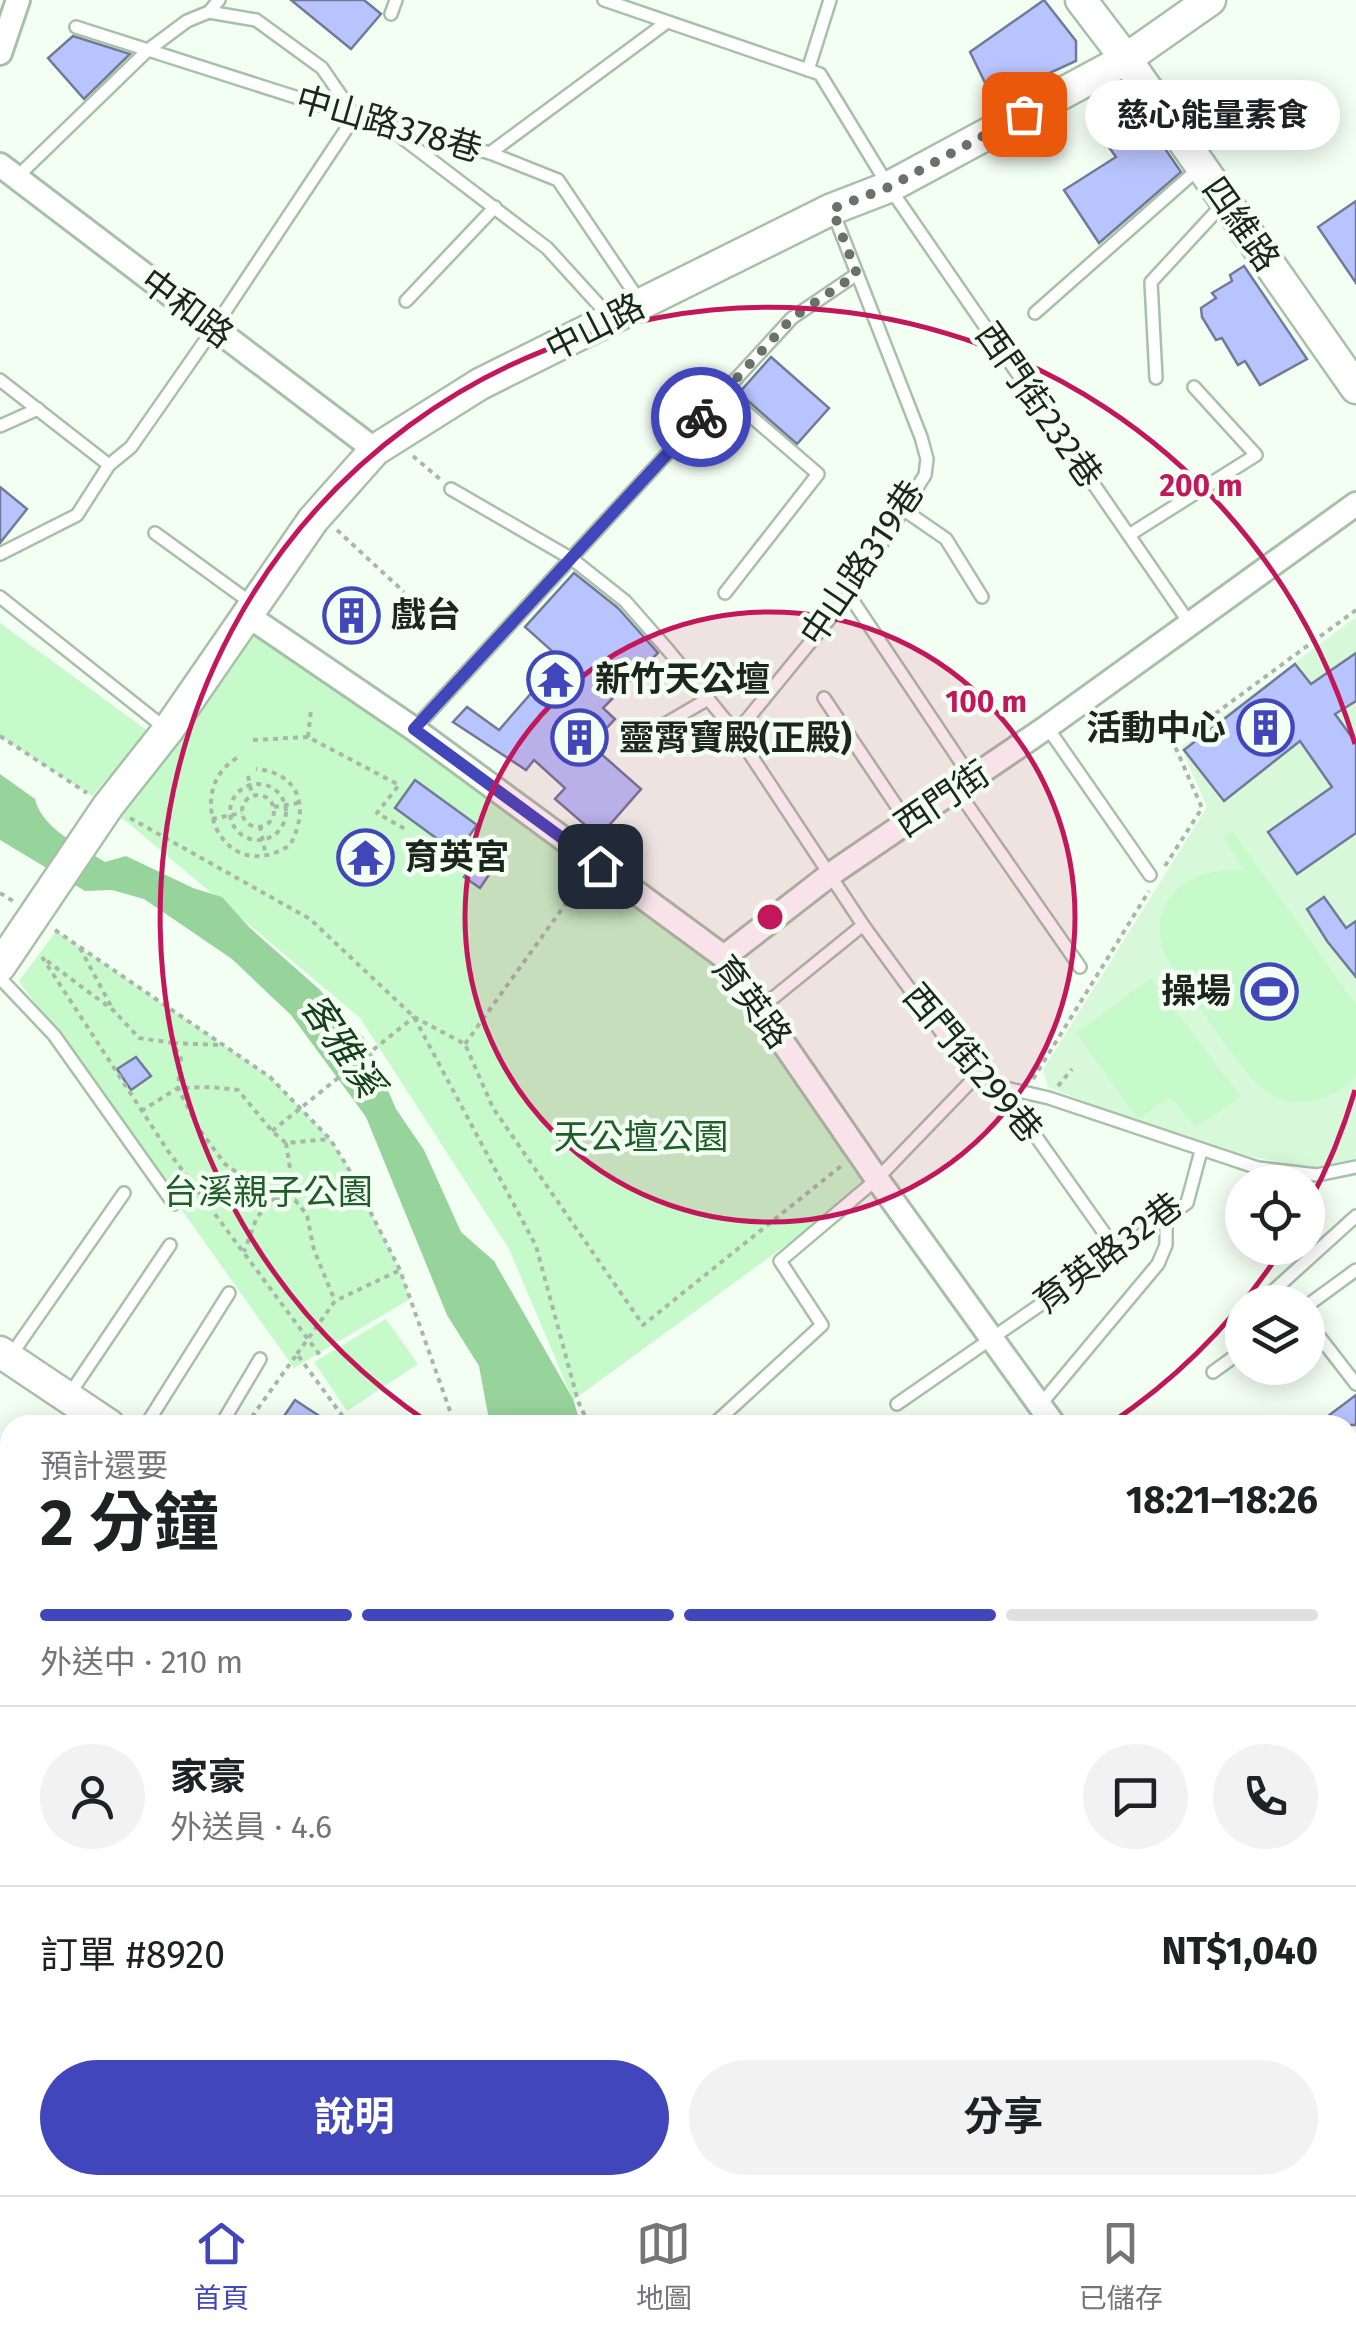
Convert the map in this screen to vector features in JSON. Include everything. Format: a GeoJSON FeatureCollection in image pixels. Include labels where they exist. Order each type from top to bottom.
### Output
{"type":"FeatureCollection","features":[{"type":"Feature","properties":{"kind":"street"},"geometry":{"type":"LineString","coordinates":[[0,53],[18,0]]}},
{"type":"Feature","properties":{"kind":"street","name":"四維路"},"geometry":{"type":"LineString","coordinates":[[1081,0],[1356,388]]}},
{"type":"Feature","properties":{"kind":"street","name":"中山路"},"geometry":{"type":"LineString","coordinates":[[7,955],[108,806],[168,730],[319,513],[375,450],[480,384],[832,209],[889,187],[1126,59],[1210,0]]}},
{"type":"Feature","properties":{"kind":"street","name":"中和路"},"geometry":{"type":"LineString","coordinates":[[8,171],[375,450]]}},
{"type":"Feature","properties":{"kind":"street","name":"西門街"},"geometry":{"type":"LineString","coordinates":[[724,957],[831,874],[1047,728],[1356,504]]}},
{"type":"Feature","properties":{"kind":"street","name":"育英路"},"geometry":{"type":"LineString","coordinates":[[250,610],[724,957],[762,1007],[876,1179],[1047,1415]]}},
{"type":"Feature","properties":{"kind":"street"},"geometry":{"type":"LineString","coordinates":[[4,1355],[96,1415]]}},
{"type":"Feature","properties":{"kind":"lane"},"geometry":{"type":"LineString","coordinates":[[8,171],[148,50],[186,21],[209,12],[219,0]]}},
{"type":"Feature","properties":{"kind":"lane"},"geometry":{"type":"LineString","coordinates":[[391,14],[396,0]]}},
{"type":"Feature","properties":{"kind":"lane"},"geometry":{"type":"LineString","coordinates":[[604,0],[630,5],[667,22],[808,70],[830,0]]}},
{"type":"Feature","properties":{"kind":"lane"},"geometry":{"type":"LineString","coordinates":[[0,554],[77,515],[109,465],[131,446],[214,328],[355,116],[322,68],[256,20],[209,12]]}},
{"type":"Feature","properties":{"kind":"lane"},"geometry":{"type":"LineString","coordinates":[[490,153],[667,22]]}},
{"type":"Feature","properties":{"kind":"lane","name":"中山路378巷"},"geometry":{"type":"LineString","coordinates":[[76,26],[355,116],[490,153],[558,180],[641,304]]}},
{"type":"Feature","properties":{"kind":"lane","name":"西門街232巷"},"geometry":{"type":"LineString","coordinates":[[808,70],[820,74],[889,187],[1190,624]]}},
{"type":"Feature","properties":{"kind":"lane"},"geometry":{"type":"LineString","coordinates":[[384,124],[547,248],[611,318]]}},
{"type":"Feature","properties":{"kind":"lane"},"geometry":{"type":"LineString","coordinates":[[1035,313],[1201,166]]}},
{"type":"Feature","properties":{"kind":"lane"},"geometry":{"type":"LineString","coordinates":[[1156,378],[1151,282],[1226,201]]}},
{"type":"Feature","properties":{"kind":"lane"},"geometry":{"type":"LineString","coordinates":[[406,300],[495,207]]}},
{"type":"Feature","properties":{"kind":"lane","name":"中山路319巷"},"geometry":{"type":"LineString","coordinates":[[736,733],[849,595],[925,475],[921,437],[832,209]]}},
{"type":"Feature","properties":{"kind":"lane"},"geometry":{"type":"LineString","coordinates":[[414,729],[792,318],[857,274]]}},
{"type":"Feature","properties":{"kind":"lane"},"geometry":{"type":"LineString","coordinates":[[0,380],[109,465]]}},
{"type":"Feature","properties":{"kind":"lane"},"geometry":{"type":"LineString","coordinates":[[1128,535],[1256,455],[1194,387]]}},
{"type":"Feature","properties":{"kind":"lane"},"geometry":{"type":"LineString","coordinates":[[724,393],[818,474],[726,593]]}},
{"type":"Feature","properties":{"kind":"lane"},"geometry":{"type":"LineString","coordinates":[[0,426],[38,410]]}},
{"type":"Feature","properties":{"kind":"lane","name":"西門街299巷"},"geometry":{"type":"LineString","coordinates":[[451,489],[572,559],[624,601],[736,733],[863,925],[954,1051],[1002,1086],[1118,1251]]}},
{"type":"Feature","properties":{"kind":"lane"},"geometry":{"type":"LineString","coordinates":[[904,510],[946,539],[982,597]]}},
{"type":"Feature","properties":{"kind":"lane"},"geometry":{"type":"LineString","coordinates":[[156,533],[250,610]]}},
{"type":"Feature","properties":{"kind":"lane"},"geometry":{"type":"LineString","coordinates":[[849,595],[1080,967]]}},
{"type":"Feature","properties":{"kind":"lane"},"geometry":{"type":"LineString","coordinates":[[0,597],[168,730]]}},
{"type":"Feature","properties":{"kind":"lane"},"geometry":{"type":"LineString","coordinates":[[824,698],[908,823]]}},
{"type":"Feature","properties":{"kind":"lane"},"geometry":{"type":"LineString","coordinates":[[643,736],[708,699]]}},
{"type":"Feature","properties":{"kind":"lane"},"geometry":{"type":"LineString","coordinates":[[1047,728],[1152,879]]}},
{"type":"Feature","properties":{"kind":"lane"},"geometry":{"type":"LineString","coordinates":[[762,1007],[863,925]]}},
{"type":"Feature","properties":{"kind":"lane"},"geometry":{"type":"LineString","coordinates":[[0,978],[54,1035],[174,1204]]}},
{"type":"Feature","properties":{"kind":"lane"},"geometry":{"type":"LineString","coordinates":[[724,1415],[822,1325],[780,1261],[876,1179],[980,1071]]}},
{"type":"Feature","properties":{"kind":"lane"},"geometry":{"type":"LineString","coordinates":[[1002,1086],[1248,1165]]}},
{"type":"Feature","properties":{"kind":"lane","name":"育英路32巷"},"geometry":{"type":"LineString","coordinates":[[896,1404],[1187,1203],[1201,1151]]}},
{"type":"Feature","properties":{"kind":"lane"},"geometry":{"type":"LineString","coordinates":[[1325,1175],[1356,1167]]}},
{"type":"Feature","properties":{"kind":"lane"},"geometry":{"type":"LineString","coordinates":[[4,1355],[124,1193]]}},
{"type":"Feature","properties":{"kind":"lane"},"geometry":{"type":"LineString","coordinates":[[1281,1285],[1356,1216]]}},
{"type":"Feature","properties":{"kind":"lane"},"geometry":{"type":"LineString","coordinates":[[1040,1405],[1158,1264],[1166,1245],[1166,1217]]}},
{"type":"Feature","properties":{"kind":"lane"},"geometry":{"type":"LineString","coordinates":[[68,1396],[170,1245]]}},
{"type":"Feature","properties":{"kind":"lane"},"geometry":{"type":"LineString","coordinates":[[1325,1293],[1356,1270]]}},
{"type":"Feature","properties":{"kind":"lane"},"geometry":{"type":"LineString","coordinates":[[152,1415],[230,1294]]}},
{"type":"Feature","properties":{"kind":"lane"},"geometry":{"type":"LineString","coordinates":[[1325,1344],[1356,1384]]}},
{"type":"Feature","properties":{"kind":"lane"},"geometry":{"type":"LineString","coordinates":[[227,1415],[260,1359]]}},
{"type":"Feature","properties":{"kind":"lane"},"geometry":{"type":"LineString","coordinates":[[1213,1372],[1225,1363]]}},
{"type":"Feature","properties":{"kind":"path"},"geometry":{"type":"LineString","coordinates":[[375,450],[417,457],[451,489]]}},
{"type":"Feature","properties":{"kind":"path"},"geometry":{"type":"LineString","coordinates":[[319,513],[404,592]]}},
{"type":"Feature","properties":{"kind":"path"},"geometry":{"type":"LineString","coordinates":[[1164,867],[1202,808],[1174,744],[1356,610]]}},
{"type":"Feature","properties":{"kind":"path"},"geometry":{"type":"LineString","coordinates":[[308,737],[311,710]]}},
{"type":"Feature","properties":{"kind":"path"},"geometry":{"type":"LineString","coordinates":[[0,736],[108,806],[310,919],[414,1017],[465,1044],[494,1108],[643,1325],[848,1160]]}},
{"type":"Feature","properties":{"kind":"path"},"geometry":{"type":"LineString","coordinates":[[253,740],[308,737],[399,785],[377,812],[404,829]]}},
{"type":"Feature","properties":{"kind":"path"},"geometry":{"type":"LineString","coordinates":[[238,758],[219,775],[212,794],[212,819],[225,844],[243,856],[266,856],[290,845],[300,822],[300,802],[290,782],[276,771],[256,768]]}},
{"type":"Feature","properties":{"kind":"path"},"geometry":{"type":"LineString","coordinates":[[248,776],[252,795]]}},
{"type":"Feature","properties":{"kind":"path"},"geometry":{"type":"LineString","coordinates":[[250,786],[274,790],[285,805],[280,828],[262,839],[243,836],[230,815],[234,797],[250,786]]}},
{"type":"Feature","properties":{"kind":"path"},"geometry":{"type":"LineString","coordinates":[[252,795],[268,798],[274,807],[272,818],[260,826],[250,825],[242,813],[244,802],[252,795]]}},
{"type":"Feature","properties":{"kind":"path"},"geometry":{"type":"LineString","coordinates":[[274,807],[300,802]]}},
{"type":"Feature","properties":{"kind":"path"},"geometry":{"type":"LineString","coordinates":[[212,819],[242,813]]}},
{"type":"Feature","properties":{"kind":"path"},"geometry":{"type":"LineString","coordinates":[[260,826],[266,856]]}},
{"type":"Feature","properties":{"kind":"path"},"geometry":{"type":"LineString","coordinates":[[465,1044],[586,874]]}},
{"type":"Feature","properties":{"kind":"path"},"geometry":{"type":"LineString","coordinates":[[1025,1092],[1152,879]]}},
{"type":"Feature","properties":{"kind":"path"},"geometry":{"type":"LineString","coordinates":[[56,931],[270,1077],[330,1139],[400,1270],[451,1415]]}},
{"type":"Feature","properties":{"kind":"path"},"geometry":{"type":"LineString","coordinates":[[80,947],[114,1010]]}},
{"type":"Feature","properties":{"kind":"path"},"geometry":{"type":"LineString","coordinates":[[223,1045],[139,1038],[114,1010],[42,957],[141,1111],[322,1358]]}},
{"type":"Feature","properties":{"kind":"path"},"geometry":{"type":"LineString","coordinates":[[272,1131],[414,1017]]}},
{"type":"Feature","properties":{"kind":"path"},"geometry":{"type":"LineString","coordinates":[[414,1017],[536,1246],[584,1415]]}},
{"type":"Feature","properties":{"kind":"path"},"geometry":{"type":"LineString","coordinates":[[173,1043],[181,1058],[178,1088],[199,1129],[225,1164],[274,1199],[295,1200]]}},
{"type":"Feature","properties":{"kind":"path"},"geometry":{"type":"LineString","coordinates":[[141,1111],[178,1088],[210,1086],[238,1090],[286,1143],[295,1200],[307,1215],[314,1250],[334,1301]]}},
{"type":"Feature","properties":{"kind":"path"},"geometry":{"type":"LineString","coordinates":[[286,1143],[330,1139]]}},
{"type":"Feature","properties":{"kind":"path"},"geometry":{"type":"LineString","coordinates":[[244,1252],[257,1217],[274,1199]]}},
{"type":"Feature","properties":{"kind":"path"},"geometry":{"type":"LineString","coordinates":[[253,1415],[334,1301],[400,1270]]}},
{"type":"Feature","properties":{"kind":"path"},"geometry":{"type":"LineString","coordinates":[[297,1354],[342,1415]]}},
{"type":"Feature","properties":{"kind":"shaded area"},"geometry":{"type":"Polygon","coordinates":[[[1356,617],[1356,1160],[1336,1173],[1325,1171],[1325,1165],[1295,1165],[1194,1145],[1048,1087],[1043,1070],[1207,807],[1181,747],[1356,617]]]}},
{"type":"Feature","properties":{"kind":"green space","name":"天公壇公園"},"geometry":{"type":"Polygon","coordinates":[[[247,615],[724,957],[877,1179],[573,1400],[509,1249],[360,1018],[108,806],[247,615]]]}},
{"type":"Feature","properties":{"kind":"green space"},"geometry":{"type":"Polygon","coordinates":[[[0,623],[148,731],[92,796],[0,736],[0,623]]]}},
{"type":"Feature","properties":{"kind":"green space"},"geometry":{"type":"Polygon","coordinates":[[[1232,830],[1356,1005],[1356,1076],[1342,1089],[1319,1099],[1286,1101],[1261,1087],[1232,1053],[1165,956],[1161,918],[1177,890],[1206,874],[1244,870],[1224,839],[1232,830]]]}},
{"type":"Feature","properties":{"kind":"green space","name":"台溪親子公園"},"geometry":{"type":"Polygon","coordinates":[[[56,931],[270,1077],[330,1139],[400,1270],[410,1299],[294,1368],[19,981],[56,931]]]}},
{"type":"Feature","properties":{"kind":"green space"},"geometry":{"type":"Polygon","coordinates":[[[1151,978],[1241,1097],[1196,1127],[1171,1097],[1138,1119],[1076,1033],[1151,978]]]}},
{"type":"Feature","properties":{"kind":"green space"},"geometry":{"type":"Polygon","coordinates":[[[386,1319],[418,1364],[347,1411],[314,1362],[386,1319]]]}},
{"type":"Feature","properties":{"kind":"water","name":"客雅溪"},"geometry":{"type":"Polygon","coordinates":[[[0,774],[35,799],[54,828],[105,862],[126,856],[193,888],[222,897],[249,927],[319,989],[366,1040],[396,1109],[424,1150],[461,1232],[494,1261],[573,1399],[578,1415],[488,1415],[479,1366],[447,1315],[366,1117],[291,1015],[232,959],[144,899],[112,890],[85,891],[0,840],[0,774]]]}},
{"type":"Feature","properties":{"kind":"building"},"geometry":{"type":"Polygon","coordinates":[[[291,0],[364,0],[381,14],[351,49],[291,0]]]}},
{"type":"Feature","properties":{"kind":"building"},"geometry":{"type":"Polygon","coordinates":[[[1044,0],[1076,41],[1076,61],[993,99],[970,52],[1044,0]]]}},
{"type":"Feature","properties":{"kind":"building"},"geometry":{"type":"Polygon","coordinates":[[[73,36],[130,54],[84,99],[48,58],[73,36]]]}},
{"type":"Feature","properties":{"kind":"building"},"geometry":{"type":"Polygon","coordinates":[[[1117,96],[1131,99],[1181,172],[1099,243],[1064,190],[1116,157],[1093,125],[1094,112],[1117,96]]]}},
{"type":"Feature","properties":{"kind":"building"},"geometry":{"type":"Polygon","coordinates":[[[1356,201],[1356,283],[1318,227],[1356,201]]]}},
{"type":"Feature","properties":{"kind":"building"},"geometry":{"type":"Polygon","coordinates":[[[1244,266],[1307,359],[1260,385],[1245,361],[1238,365],[1222,338],[1216,340],[1202,317],[1201,308],[1216,298],[1212,293],[1232,281],[1230,275],[1244,266]]]}},
{"type":"Feature","properties":{"kind":"building"},"geometry":{"type":"Polygon","coordinates":[[[771,357],[829,408],[797,444],[739,393],[771,357]]]}},
{"type":"Feature","properties":{"kind":"building"},"geometry":{"type":"Polygon","coordinates":[[[0,487],[27,509],[0,543],[0,487]]]}},
{"type":"Feature","properties":{"kind":"building","name":"新竹天公壇"},"geometry":{"type":"Polygon","coordinates":[[[574,573],[618,608],[658,653],[603,708],[615,719],[591,745],[641,789],[599,837],[555,799],[565,788],[534,760],[526,770],[453,722],[467,707],[499,730],[561,659],[525,627],[574,573]]]}},
{"type":"Feature","properties":{"kind":"building","name":"戲台"},"geometry":{"type":"Polygon","coordinates":[[[349,602],[361,602],[364,612],[363,621],[353,632],[341,622],[339,614],[349,602]]]}},
{"type":"Feature","properties":{"kind":"building"},"geometry":{"type":"Polygon","coordinates":[[[1356,653],[1356,701],[1335,714],[1356,743],[1356,833],[1297,874],[1268,832],[1332,787],[1300,741],[1224,801],[1184,750],[1295,664],[1311,684],[1356,653]]]}},
{"type":"Feature","properties":{"kind":"building"},"geometry":{"type":"Polygon","coordinates":[[[415,780],[477,825],[467,839],[499,860],[480,888],[464,877],[473,865],[395,808],[415,780]]]}},
{"type":"Feature","properties":{"kind":"building","name":"育英宮"},"geometry":{"type":"Polygon","coordinates":[[[365,839],[381,848],[365,876],[349,867],[365,839]]]}},
{"type":"Feature","properties":{"kind":"building"},"geometry":{"type":"Polygon","coordinates":[[[1324,897],[1346,928],[1356,921],[1356,977],[1307,909],[1324,897]]]}},
{"type":"Feature","properties":{"kind":"building"},"geometry":{"type":"Polygon","coordinates":[[[136,1057],[151,1076],[131,1090],[117,1069],[136,1057]]]}},
{"type":"Feature","properties":{"kind":"building"},"geometry":{"type":"Polygon","coordinates":[[[1356,1395],[1356,1415],[1329,1415],[1356,1395]]]}},
{"type":"Feature","properties":{"kind":"building"},"geometry":{"type":"Polygon","coordinates":[[[295,1400],[318,1415],[285,1415],[295,1400]]]}},
{"type":"Feature","properties":{"kind":"way so far"},"geometry":{"type":"LineString","coordinates":[[701,417],[792,318],[857,274],[832,209],[889,187],[1024,114]]}},
{"type":"Feature","properties":{"kind":"place","name":"慈心能量素食"},"geometry":{"type":"Point","coordinates":[1024,114]}},
{"type":"Feature","properties":{"kind":"place","name":"戲台"},"geometry":{"type":"Point","coordinates":[352,615]}},
{"type":"Feature","properties":{"kind":"place","name":"新竹天公壇"},"geometry":{"type":"Point","coordinates":[556,679]}},
{"type":"Feature","properties":{"kind":"place","name":"活動中心"},"geometry":{"type":"Point","coordinates":[1265,728]}},
{"type":"Feature","properties":{"kind":"place","name":"靈霄寶殿(正殿)"},"geometry":{"type":"Point","coordinates":[580,738]}},
{"type":"Feature","properties":{"kind":"place","name":"育英宮"},"geometry":{"type":"Point","coordinates":[365,857]}},
{"type":"Feature","properties":{"kind":"place","name":"操場"},"geometry":{"type":"Point","coordinates":[1270,991]}},
{"type":"Feature","properties":{"kind":"route"},"geometry":{"type":"LineString","coordinates":[[600,866],[414,729],[701,417]]}}]}
